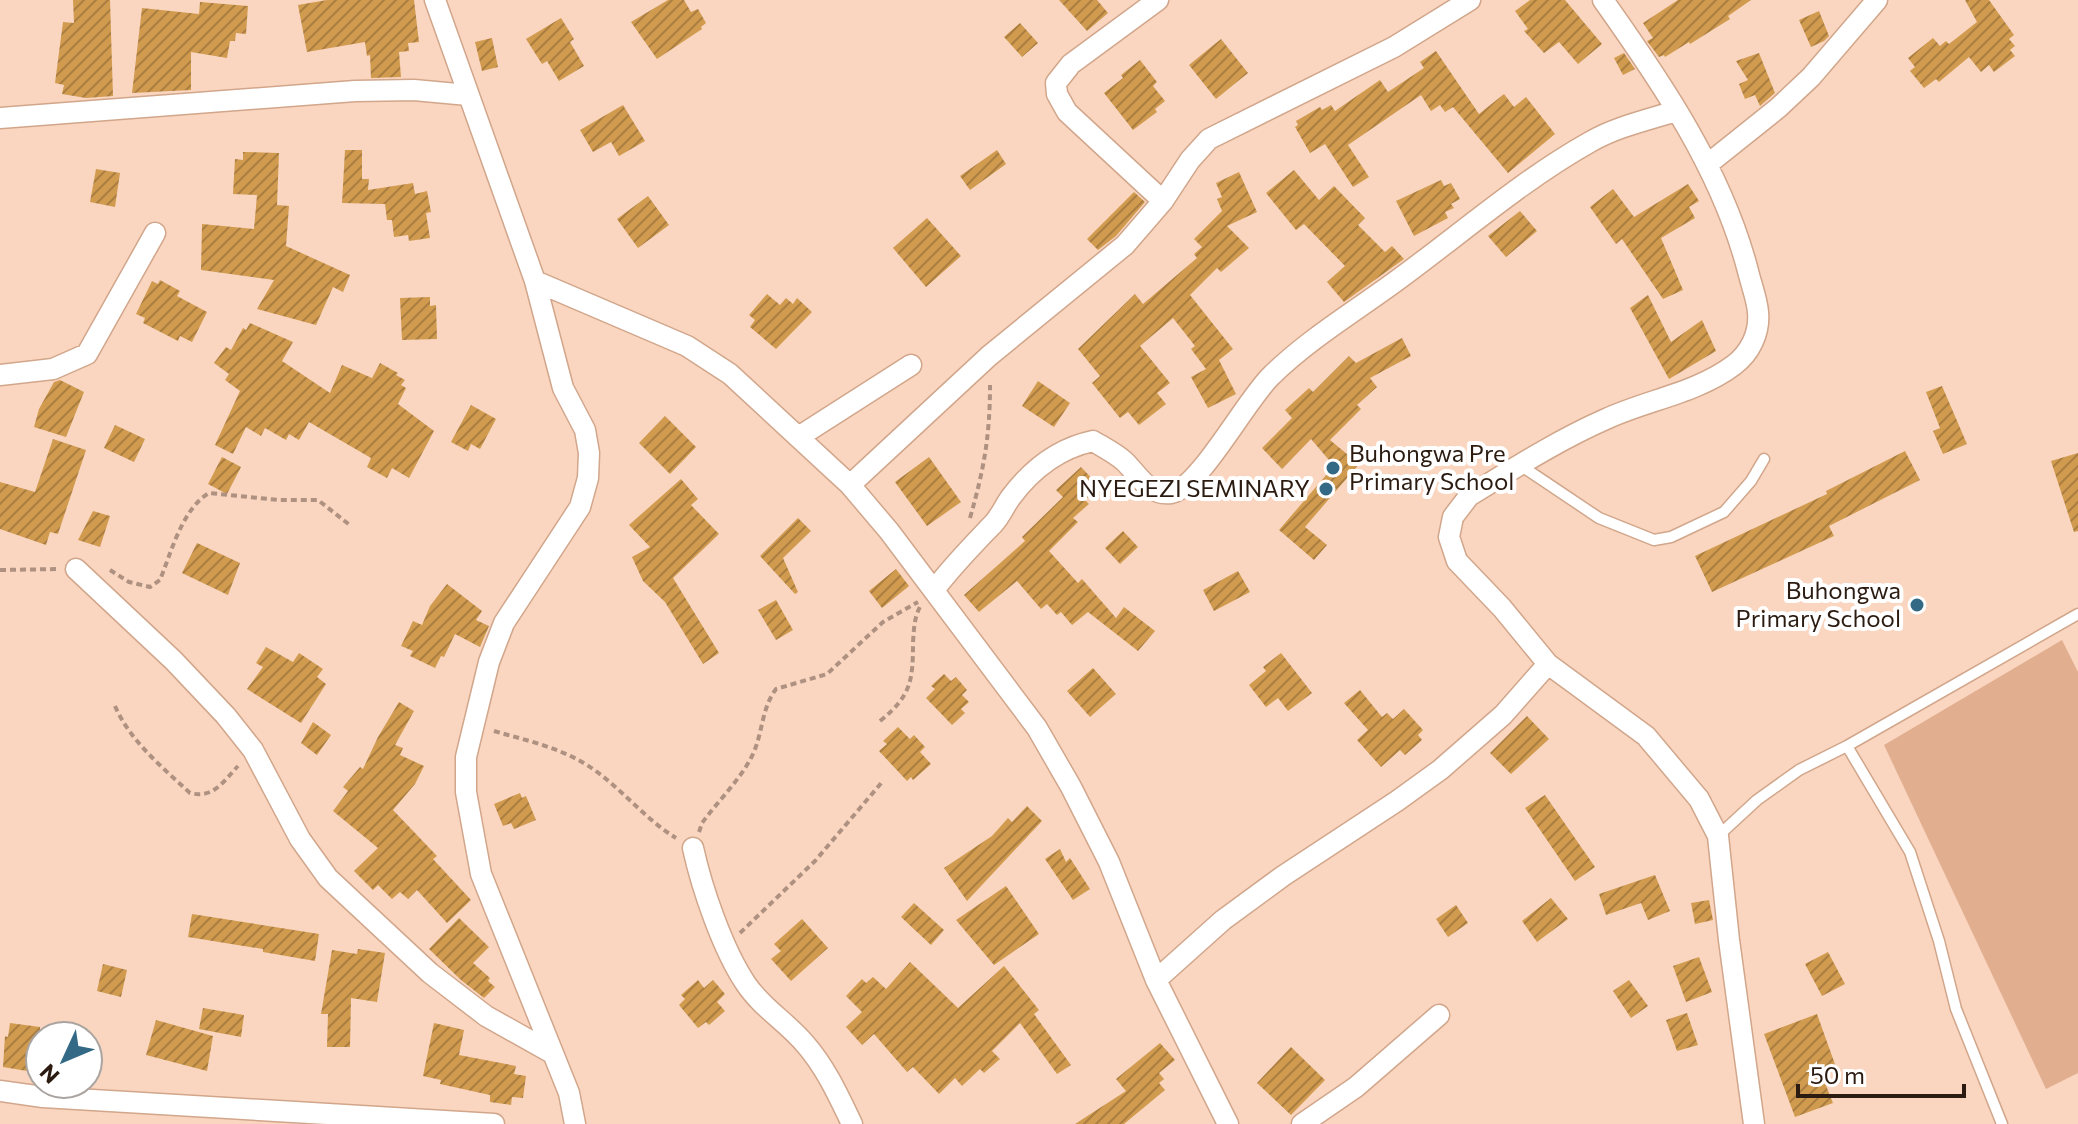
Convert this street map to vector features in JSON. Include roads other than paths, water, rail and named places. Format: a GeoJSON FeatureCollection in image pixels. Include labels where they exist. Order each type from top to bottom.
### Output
{"type":"FeatureCollection","features":[{"type":"Feature","properties":{"kind":"street"},"geometry":{"type":"LineString","coordinates":[[435,0],[535,281],[563,388],[585,430],[589,453],[588,478],[580,507],[504,623],[489,662],[466,757],[466,792],[481,874],[569,1093],[575,1124]]}},
{"type":"Feature","properties":{"kind":"street"},"geometry":{"type":"LineString","coordinates":[[1158,0],[1089,49],[1071,64],[1056,83],[1057,94],[1067,112],[1163,201]]}},
{"type":"Feature","properties":{"kind":"street"},"geometry":{"type":"LineString","coordinates":[[850,485],[989,356],[1125,245],[1163,201],[1190,160],[1209,139],[1394,47],[1470,0]]}},
{"type":"Feature","properties":{"kind":"street"},"geometry":{"type":"LineString","coordinates":[[1603,0],[1643,56],[1708,164],[1742,247],[1758,312],[1757,332],[1751,347],[1736,364],[1710,380],[1606,419],[1469,496],[1453,517],[1449,537],[1457,561],[1502,608],[1548,664],[1646,736],[1699,799],[1718,836],[1754,1124]]}},
{"type":"Feature","properties":{"kind":"street"},"geometry":{"type":"LineString","coordinates":[[1708,164],[1811,77],[1877,0]]}},
{"type":"Feature","properties":{"kind":"street"},"geometry":{"type":"LineString","coordinates":[[0,118],[355,91],[414,90],[468,95]]}},
{"type":"Feature","properties":{"kind":"street"},"geometry":{"type":"LineString","coordinates":[[935,589],[958,558],[996,520],[1025,481],[1052,458],[1077,444],[1093,441],[1124,461],[1140,481],[1152,489],[1170,493],[1182,490],[1200,473],[1262,384],[1296,351],[1591,142],[1622,127],[1676,111]]}},
{"type":"Feature","properties":{"kind":"street"},"geometry":{"type":"LineString","coordinates":[[0,375],[53,369],[87,354],[155,233]]}},
{"type":"Feature","properties":{"kind":"street"},"geometry":{"type":"LineString","coordinates":[[535,281],[687,346],[730,374],[850,485],[935,589],[1037,728],[1109,862],[1156,980],[1228,1124]]}},
{"type":"Feature","properties":{"kind":"street"},"geometry":{"type":"LineString","coordinates":[[800,436],[911,365]]}},
{"type":"Feature","properties":{"kind":"street"},"geometry":{"type":"LineString","coordinates":[[76,569],[174,661],[253,750],[300,839],[328,878],[441,981],[486,1016],[552,1053]]}},
{"type":"Feature","properties":{"kind":"street"},"geometry":{"type":"LineString","coordinates":[[1156,980],[1235,911],[1440,770],[1503,715],[1548,664]]}},
{"type":"Feature","properties":{"kind":"street"},"geometry":{"type":"LineString","coordinates":[[693,848],[699,876],[746,985],[806,1045],[836,1090],[852,1124]]}},
{"type":"Feature","properties":{"kind":"street"},"geometry":{"type":"LineString","coordinates":[[1302,1124],[1356,1087],[1439,1015]]}},
{"type":"Feature","properties":{"kind":"street"},"geometry":{"type":"LineString","coordinates":[[0,1091],[43,1097],[494,1124]]}},
{"type":"Feature","properties":{"kind":"lane"},"geometry":{"type":"LineString","coordinates":[[1520,465],[1599,518],[1654,540],[1671,537],[1724,512],[1751,481],[1764,459]]}},
{"type":"Feature","properties":{"kind":"lane"},"geometry":{"type":"LineString","coordinates":[[1718,836],[1757,800],[1799,770],[1847,746],[2078,614]]}},
{"type":"Feature","properties":{"kind":"lane"},"geometry":{"type":"LineString","coordinates":[[1847,746],[1910,852],[1939,941],[1956,1009],[2002,1124]]}},
{"type":"Feature","properties":{"kind":"place","name":"Buhongwa Pre Primary School"},"geometry":{"type":"Point","coordinates":[1333,468]}},
{"type":"Feature","properties":{"kind":"place","name":"NYEGEZI SEMINARY"},"geometry":{"type":"Point","coordinates":[1326,489]}},
{"type":"Feature","properties":{"kind":"place","name":"Buhongwa Primary School"},"geometry":{"type":"Point","coordinates":[1917,605]}}]}
